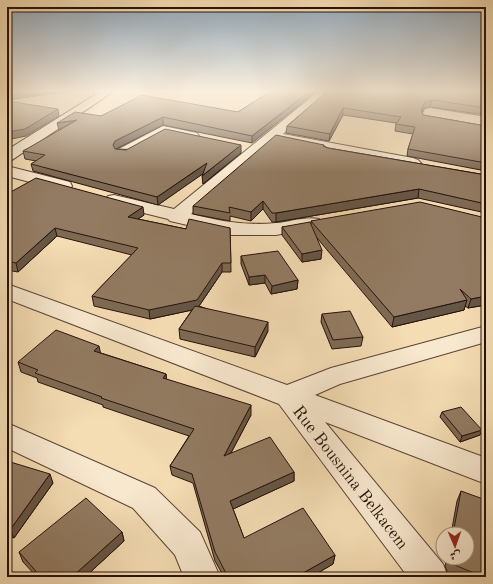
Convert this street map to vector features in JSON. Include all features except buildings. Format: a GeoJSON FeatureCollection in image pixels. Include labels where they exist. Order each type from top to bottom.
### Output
{"type":"FeatureCollection","features":[{"type":"Feature","properties":{"kind":"street"},"geometry":{"type":"LineString","coordinates":[[7,157],[65,118]]}},
{"type":"Feature","properties":{"kind":"street"},"geometry":{"type":"LineString","coordinates":[[176,217],[253,150],[292,118]]}},
{"type":"Feature","properties":{"kind":"street"},"geometry":{"type":"LineString","coordinates":[[429,118],[486,128]]}},
{"type":"Feature","properties":{"kind":"street"},"geometry":{"type":"LineString","coordinates":[[469,118],[486,121]]}},
{"type":"Feature","properties":{"kind":"street"},"geometry":{"type":"LineString","coordinates":[[122,153],[163,130],[208,140]]}},
{"type":"Feature","properties":{"kind":"street"},"geometry":{"type":"LineString","coordinates":[[271,136],[424,166]]}},
{"type":"Feature","properties":{"kind":"street"},"geometry":{"type":"LineString","coordinates":[[238,146],[253,150]]}},
{"type":"Feature","properties":{"kind":"street"},"geometry":{"type":"LineString","coordinates":[[7,171],[176,217],[231,229],[276,229],[331,220]]}},
{"type":"Feature","properties":{"kind":"street"},"geometry":{"type":"LineString","coordinates":[[7,291],[486,470]]}},
{"type":"Feature","properties":{"kind":"street"},"geometry":{"type":"LineString","coordinates":[[288,396],[331,377],[486,334]]}},
{"type":"Feature","properties":{"kind":"street","name":"Rue Bousnina Belkacem"},"geometry":{"type":"LineString","coordinates":[[288,396],[430,577]]}},
{"type":"Feature","properties":{"kind":"street"},"geometry":{"type":"LineString","coordinates":[[7,435],[144,498],[188,544],[202,577]]}}]}
